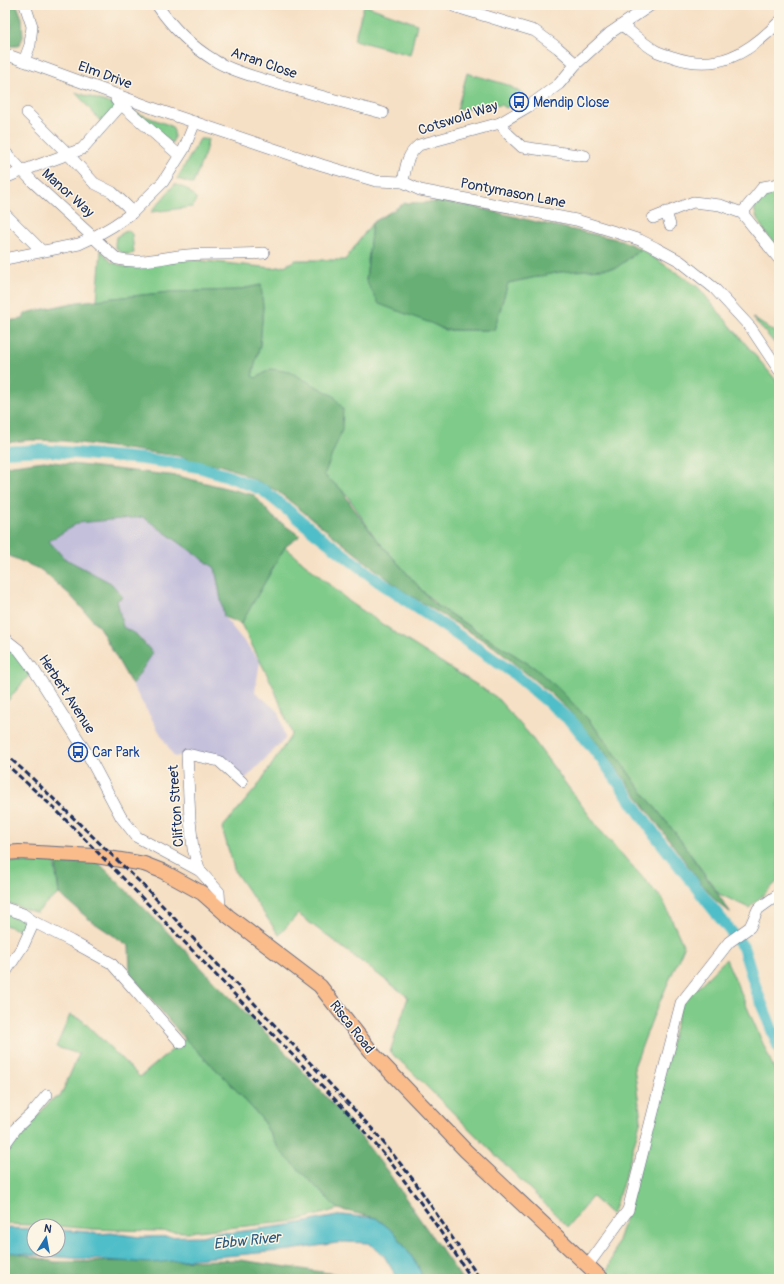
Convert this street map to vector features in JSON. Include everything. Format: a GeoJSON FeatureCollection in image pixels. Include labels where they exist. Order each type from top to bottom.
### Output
{"type":"FeatureCollection","features":[{"type":"Feature","properties":{"kind":"main road","name":"Risca Road"},"geometry":{"type":"LineString","coordinates":[[5,853],[20,852],[96,856],[144,864],[162,870],[202,894],[320,986],[374,1055],[466,1150],[602,1279]]}},
{"type":"Feature","properties":{"kind":"street"},"geometry":{"type":"LineString","coordinates":[[24,61],[30,44],[32,26],[25,5]]}},
{"type":"Feature","properties":{"kind":"street","name":"Arran Close"},"geometry":{"type":"LineString","coordinates":[[157,5],[167,19],[188,41],[215,61],[244,74],[383,113]]}},
{"type":"Feature","properties":{"kind":"street","name":"Cotswold Way"},"geometry":{"type":"LineString","coordinates":[[403,182],[405,169],[411,152],[419,145],[500,123],[529,106],[559,84],[576,64],[610,33],[651,5]]}},
{"type":"Feature","properties":{"kind":"street"},"geometry":{"type":"LineString","coordinates":[[453,6],[535,31],[576,64]]}},
{"type":"Feature","properties":{"kind":"street"},"geometry":{"type":"LineString","coordinates":[[622,25],[656,51],[685,61],[708,63],[738,56],[766,36],[779,22]]}},
{"type":"Feature","properties":{"kind":"street","name":"Elm Drive"},"geometry":{"type":"LineString","coordinates":[[5,54],[110,93],[196,122]]}},
{"type":"Feature","properties":{"kind":"street"},"geometry":{"type":"LineString","coordinates":[[110,93],[121,105],[179,155]]}},
{"type":"Feature","properties":{"kind":"street","name":"Manor Way"},"geometry":{"type":"LineString","coordinates":[[5,178],[22,170],[82,149],[121,105]]}},
{"type":"Feature","properties":{"kind":"street","name":"Manor Way"},"geometry":{"type":"LineString","coordinates":[[27,113],[68,154],[94,183],[112,192],[132,212]]}},
{"type":"Feature","properties":{"kind":"street","name":"Manor Way"},"geometry":{"type":"LineString","coordinates":[[5,259],[68,246],[94,237],[113,226],[132,212],[163,182],[184,149],[196,122]]}},
{"type":"Feature","properties":{"kind":"street","name":"Pontymason Lane"},"geometry":{"type":"LineString","coordinates":[[196,122],[322,165],[376,181],[403,182],[420,190],[576,220],[640,240],[680,262],[714,288],[751,328],[779,370]]}},
{"type":"Feature","properties":{"kind":"street"},"geometry":{"type":"LineString","coordinates":[[500,123],[508,134],[522,147],[586,156]]}},
{"type":"Feature","properties":{"kind":"street","name":"Manor Way"},"geometry":{"type":"LineString","coordinates":[[5,152],[33,182],[94,237]]}},
{"type":"Feature","properties":{"kind":"street"},"geometry":{"type":"LineString","coordinates":[[742,213],[763,187],[779,184]]}},
{"type":"Feature","properties":{"kind":"street"},"geometry":{"type":"LineString","coordinates":[[653,218],[693,202],[720,205],[742,213],[779,259]]}},
{"type":"Feature","properties":{"kind":"street"},"geometry":{"type":"LineString","coordinates":[[666,212],[670,225]]}},
{"type":"Feature","properties":{"kind":"street"},"geometry":{"type":"LineString","coordinates":[[5,214],[42,251]]}},
{"type":"Feature","properties":{"kind":"street"},"geometry":{"type":"LineString","coordinates":[[94,237],[117,259],[128,262],[186,255],[264,253]]}},
{"type":"Feature","properties":{"kind":"street","name":"Herbert Avenue"},"geometry":{"type":"LineString","coordinates":[[5,639],[19,650],[34,670],[88,755],[121,817],[137,837],[200,871],[219,892],[220,907]]}},
{"type":"Feature","properties":{"kind":"street","name":"Clifton Street"},"geometry":{"type":"LineString","coordinates":[[200,871],[193,849],[187,754],[219,761],[242,782]]}},
{"type":"Feature","properties":{"kind":"street"},"geometry":{"type":"LineString","coordinates":[[588,1266],[628,1210],[682,1003],[729,942],[744,933],[750,927],[758,909],[779,894]]}},
{"type":"Feature","properties":{"kind":"street"},"geometry":{"type":"LineString","coordinates":[[5,908],[22,914],[34,922],[111,963],[181,1043]]}},
{"type":"Feature","properties":{"kind":"street"},"geometry":{"type":"LineString","coordinates":[[5,972],[24,944],[34,922]]}},
{"type":"Feature","properties":{"kind":"street"},"geometry":{"type":"LineString","coordinates":[[5,1144],[17,1127],[31,1114],[47,1095]]}},
{"type":"Feature","properties":{"kind":"shaded area"},"geometry":{"type":"Polygon","coordinates":[[[143,517],[215,568],[224,617],[260,661],[255,692],[279,712],[285,739],[242,782],[219,761],[187,754],[174,757],[132,685],[153,653],[138,635],[123,627],[116,601],[123,597],[111,583],[64,558],[49,541],[78,523],[143,517]]]}},
{"type":"Feature","properties":{"kind":"green space"},"geometry":{"type":"Polygon","coordinates":[[[5,5],[17,5],[22,18],[23,37],[18,46],[5,46],[5,36],[12,26],[5,20],[5,5]]]}},
{"type":"Feature","properties":{"kind":"green space"},"geometry":{"type":"Polygon","coordinates":[[[364,5],[417,24],[410,55],[354,40],[364,5]]]}},
{"type":"Feature","properties":{"kind":"green space"},"geometry":{"type":"Polygon","coordinates":[[[467,73],[508,85],[526,96],[506,108],[502,105],[457,110],[467,73]]]}},
{"type":"Feature","properties":{"kind":"green space"},"geometry":{"type":"Polygon","coordinates":[[[75,92],[118,106],[101,122],[75,92]]]}},
{"type":"Feature","properties":{"kind":"green space"},"geometry":{"type":"Polygon","coordinates":[[[129,110],[169,125],[173,129],[174,133],[172,143],[129,110]]]}},
{"type":"Feature","properties":{"kind":"green space"},"geometry":{"type":"Polygon","coordinates":[[[200,139],[208,139],[205,153],[193,184],[177,179],[200,139]]]}},
{"type":"Feature","properties":{"kind":"green space"},"geometry":{"type":"Polygon","coordinates":[[[175,184],[187,189],[196,198],[195,204],[192,207],[151,212],[175,184]]]}},
{"type":"Feature","properties":{"kind":"green space"},"geometry":{"type":"Polygon","coordinates":[[[779,189],[779,243],[776,246],[758,221],[755,206],[764,192],[779,189]]]}},
{"type":"Feature","properties":{"kind":"green space"},"geometry":{"type":"Polygon","coordinates":[[[442,202],[475,207],[621,240],[641,249],[616,268],[560,272],[508,283],[494,330],[445,330],[379,304],[366,281],[372,223],[405,203],[442,202]]]}},
{"type":"Feature","properties":{"kind":"green space"},"geometry":{"type":"Polygon","coordinates":[[[372,223],[366,281],[433,324],[445,330],[494,330],[508,283],[560,272],[623,263],[641,249],[698,287],[775,379],[779,387],[779,880],[749,908],[719,894],[676,834],[638,786],[606,741],[586,717],[535,668],[439,607],[418,586],[374,536],[347,495],[324,475],[330,459],[271,369],[255,379],[252,376],[260,345],[263,307],[261,285],[237,290],[170,292],[97,300],[101,250],[111,262],[126,267],[185,259],[273,268],[284,266],[296,260],[345,260],[372,223]]]}},
{"type":"Feature","properties":{"kind":"green space"},"geometry":{"type":"Polygon","coordinates":[[[128,230],[132,234],[134,253],[128,254],[117,250],[115,244],[116,237],[128,230]]]}},
{"type":"Feature","properties":{"kind":"green space"},"geometry":{"type":"Polygon","coordinates":[[[261,285],[263,307],[260,345],[252,376],[256,378],[271,369],[290,372],[334,396],[343,409],[342,430],[324,475],[341,489],[374,536],[434,604],[535,668],[560,690],[586,717],[606,741],[638,786],[676,834],[731,913],[716,901],[697,878],[603,750],[570,712],[551,694],[494,647],[400,589],[277,491],[239,472],[220,465],[202,464],[179,456],[64,441],[30,440],[5,443],[5,321],[23,319],[25,313],[77,302],[170,292],[237,290],[261,285]]]}},
{"type":"Feature","properties":{"kind":"green space"},"geometry":{"type":"Polygon","coordinates":[[[753,318],[779,335],[779,351],[776,345],[753,318]]]}},
{"type":"Feature","properties":{"kind":"green space"},"geometry":{"type":"Polygon","coordinates":[[[44,461],[178,476],[254,495],[273,517],[300,536],[285,547],[241,624],[224,617],[215,568],[143,517],[78,523],[49,541],[64,558],[111,583],[123,597],[117,600],[123,627],[136,634],[153,653],[132,685],[99,627],[69,594],[41,570],[5,554],[5,466],[44,461]]]}},
{"type":"Feature","properties":{"kind":"green space"},"geometry":{"type":"Polygon","coordinates":[[[285,547],[350,602],[403,638],[496,697],[529,734],[600,830],[663,900],[684,947],[653,1017],[634,1067],[641,1119],[625,1177],[612,1215],[592,1197],[568,1227],[408,1068],[390,1052],[408,997],[298,914],[279,935],[235,872],[222,828],[257,787],[292,734],[273,686],[241,624],[285,547]]]}},
{"type":"Feature","properties":{"kind":"green space"},"geometry":{"type":"Polygon","coordinates":[[[5,644],[18,657],[30,674],[5,704],[5,644]]]}},
{"type":"Feature","properties":{"kind":"green space"},"geometry":{"type":"Polygon","coordinates":[[[94,858],[287,1054],[350,1123],[388,1172],[462,1279],[423,1279],[418,1266],[395,1233],[376,1218],[338,1209],[280,1151],[261,1118],[228,1081],[185,1039],[130,974],[129,946],[90,920],[59,894],[56,862],[94,858]]]}},
{"type":"Feature","properties":{"kind":"green space"},"geometry":{"type":"Polygon","coordinates":[[[54,861],[59,894],[45,904],[37,913],[5,902],[5,862],[54,861]]]}},
{"type":"Feature","properties":{"kind":"green space"},"geometry":{"type":"Polygon","coordinates":[[[5,912],[22,918],[25,924],[23,932],[5,925],[5,912]]]}},
{"type":"Feature","properties":{"kind":"green space"},"geometry":{"type":"Polygon","coordinates":[[[726,959],[779,1080],[779,1279],[609,1279],[606,1277],[628,1210],[681,1004],[726,959]]]}},
{"type":"Feature","properties":{"kind":"green space"},"geometry":{"type":"Polygon","coordinates":[[[70,1015],[82,1020],[140,1077],[185,1039],[228,1081],[261,1118],[280,1151],[338,1209],[296,1221],[187,1232],[66,1227],[66,1218],[26,1218],[26,1225],[5,1224],[5,1154],[51,1100],[60,1097],[79,1054],[56,1047],[70,1015]]]}},
{"type":"Feature","properties":{"kind":"green space"},"geometry":{"type":"Polygon","coordinates":[[[5,1250],[26,1255],[26,1258],[38,1258],[55,1262],[240,1260],[356,1277],[358,1279],[5,1279],[5,1250]]]}},
{"type":"Feature","properties":{"kind":"water","name":"Ebbw River"},"geometry":{"type":"Polygon","coordinates":[[[342,1215],[376,1218],[395,1233],[418,1266],[423,1279],[395,1279],[395,1274],[384,1256],[369,1243],[344,1242],[290,1250],[150,1263],[66,1258],[66,1231],[97,1234],[111,1233],[140,1237],[202,1236],[218,1232],[229,1233],[289,1225],[342,1215]]]}},
{"type":"Feature","properties":{"kind":"water"},"geometry":{"type":"Polygon","coordinates":[[[5,1228],[26,1229],[26,1254],[5,1252],[5,1228]]]}},
{"type":"Feature","properties":{"kind":"waterway"},"geometry":{"type":"LineString","coordinates":[[5,452],[40,450],[143,459],[181,464],[199,467],[225,475],[263,490],[378,581],[512,672],[573,723],[604,762],[656,836],[743,947],[757,992],[779,1048]]}},
{"type":"Feature","properties":{"kind":"railway"},"geometry":{"type":"LineString","coordinates":[[5,754],[31,777],[144,886],[375,1132],[415,1182],[480,1279]]}},
{"type":"Feature","properties":{"kind":"railway"},"geometry":{"type":"LineString","coordinates":[[5,763],[54,808],[123,878],[351,1116],[389,1160],[428,1213],[472,1279]]}},
{"type":"Feature","properties":{"kind":"place","name":"Mendip Close"},"geometry":{"type":"Point","coordinates":[519,102]}},
{"type":"Feature","properties":{"kind":"place","name":"Car Park"},"geometry":{"type":"Point","coordinates":[78,752]}}]}
